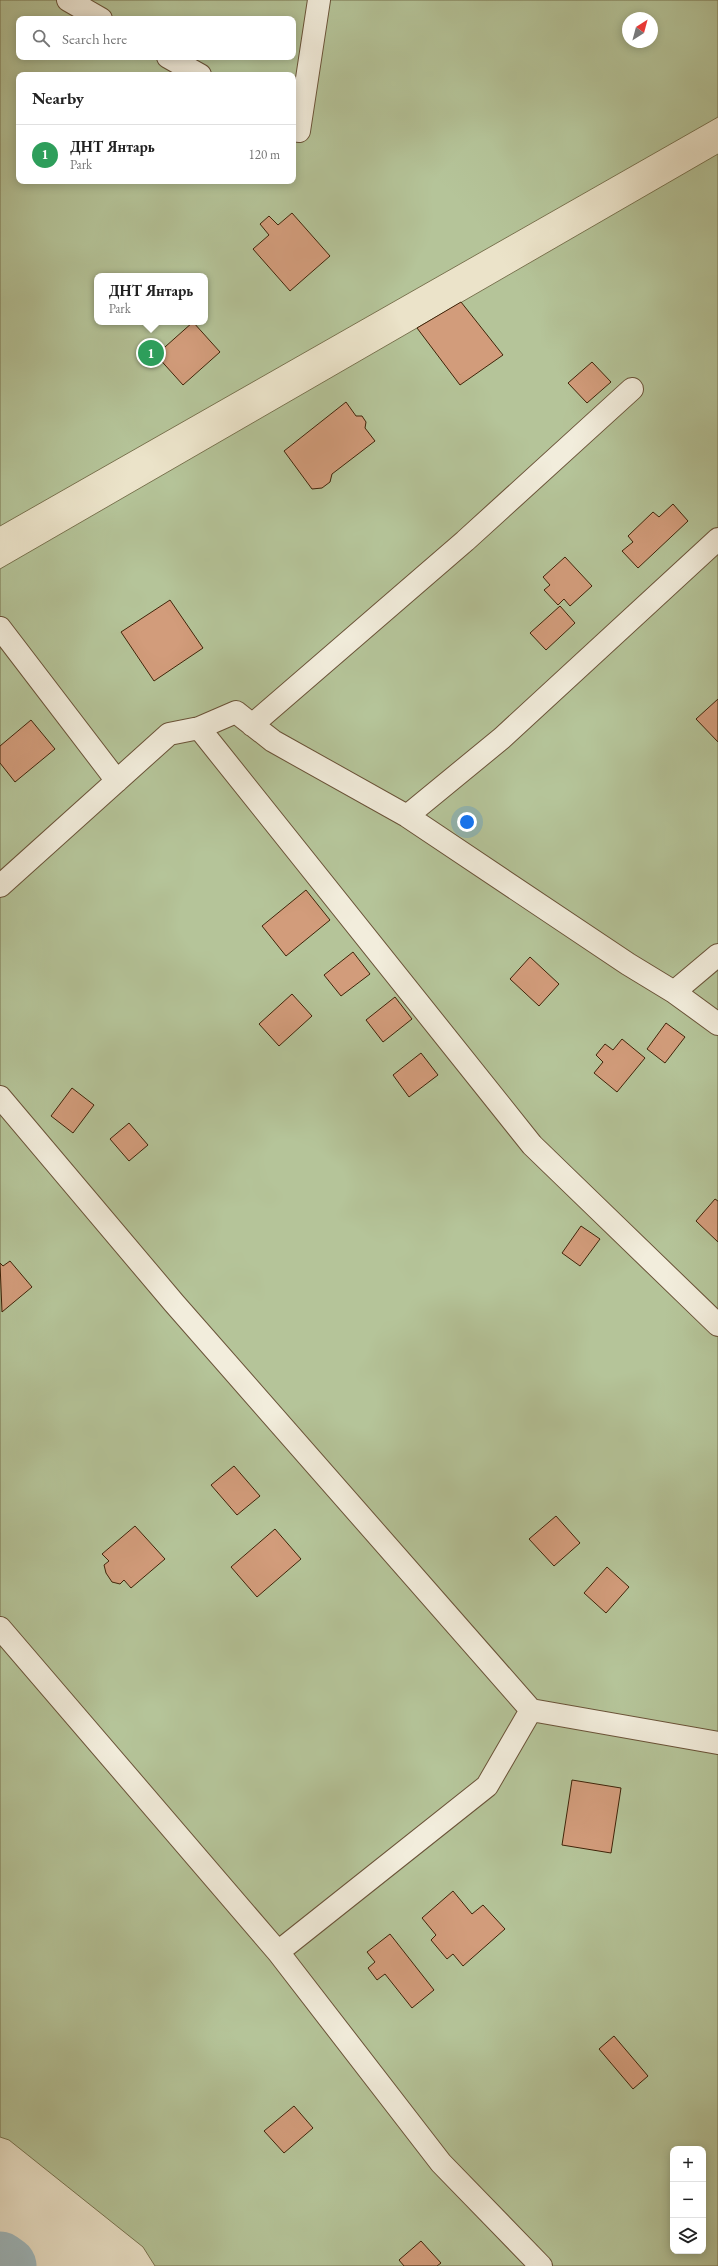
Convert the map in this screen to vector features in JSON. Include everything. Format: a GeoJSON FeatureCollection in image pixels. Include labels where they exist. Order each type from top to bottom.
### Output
{"type":"FeatureCollection","features":[{"type":"Feature","properties":{"kind":"lane"},"geometry":{"type":"LineString","coordinates":[[68,0],[96,16]]}},
{"type":"Feature","properties":{"kind":"lane"},"geometry":{"type":"LineString","coordinates":[[296,130],[299,131],[319,0]]}},
{"type":"Feature","properties":{"kind":"lane"},"geometry":{"type":"LineString","coordinates":[[173,60],[195,72]]}},
{"type":"Feature","properties":{"kind":"lane"},"geometry":{"type":"LineString","coordinates":[[252,724],[464,541],[632,389]]}},
{"type":"Feature","properties":{"kind":"lane"},"geometry":{"type":"LineString","coordinates":[[407,816],[502,738],[718,539]]}},
{"type":"Feature","properties":{"kind":"lane"},"geometry":{"type":"LineString","coordinates":[[0,628],[117,781]]}},
{"type":"Feature","properties":{"kind":"lane"},"geometry":{"type":"LineString","coordinates":[[0,886],[169,734],[199,728],[236,712],[273,741],[407,816],[628,964],[674,992],[718,1024]]}},
{"type":"Feature","properties":{"kind":"lane"},"geometry":{"type":"LineString","coordinates":[[199,728],[532,1145],[718,1325]]}},
{"type":"Feature","properties":{"kind":"lane"},"geometry":{"type":"LineString","coordinates":[[674,992],[718,955]]}},
{"type":"Feature","properties":{"kind":"lane"},"geometry":{"type":"LineString","coordinates":[[0,1097],[174,1303],[531,1710],[718,1743]]}},
{"type":"Feature","properties":{"kind":"lane"},"geometry":{"type":"LineString","coordinates":[[0,1628],[278,1952],[441,2163],[541,2266]]}},
{"type":"Feature","properties":{"kind":"lane"},"geometry":{"type":"LineString","coordinates":[[278,1952],[487,1786],[531,1710]]}},
{"type":"Feature","properties":{"kind":"green space"},"geometry":{"type":"Polygon","coordinates":[[[0,0],[718,0],[718,117],[0,526],[0,0]]]}},
{"type":"Feature","properties":{"kind":"green space"},"geometry":{"type":"Polygon","coordinates":[[[718,154],[718,2266],[155,2266],[143,2247],[9,2140],[0,2137],[0,569],[718,154]]]}},
{"type":"Feature","properties":{"kind":"building"},"geometry":{"type":"Polygon","coordinates":[[[292,213],[330,256],[290,291],[253,249],[269,235],[260,224],[269,216],[278,225],[292,213]]]}},
{"type":"Feature","properties":{"kind":"building"},"geometry":{"type":"Polygon","coordinates":[[[461,302],[503,355],[460,385],[417,328],[461,302]]]}},
{"type":"Feature","properties":{"kind":"building"},"geometry":{"type":"Polygon","coordinates":[[[190,325],[196,325],[220,352],[183,385],[156,355],[190,325]]]}},
{"type":"Feature","properties":{"kind":"building"},"geometry":{"type":"Polygon","coordinates":[[[592,362],[611,382],[587,403],[568,383],[592,362]]]}},
{"type":"Feature","properties":{"kind":"building"},"geometry":{"type":"Polygon","coordinates":[[[346,402],[356,416],[362,416],[366,422],[365,428],[375,441],[332,474],[330,482],[322,488],[312,489],[284,451],[346,402]]]}},
{"type":"Feature","properties":{"kind":"building"},"geometry":{"type":"Polygon","coordinates":[[[673,504],[688,521],[638,568],[622,551],[633,542],[628,536],[653,512],[659,517],[673,504]]]}},
{"type":"Feature","properties":{"kind":"building"},"geometry":{"type":"Polygon","coordinates":[[[565,557],[592,586],[570,606],[564,599],[558,605],[544,590],[550,585],[543,577],[565,557]]]}},
{"type":"Feature","properties":{"kind":"building"},"geometry":{"type":"Polygon","coordinates":[[[170,600],[203,648],[154,681],[121,632],[170,600]]]}},
{"type":"Feature","properties":{"kind":"building"},"geometry":{"type":"Polygon","coordinates":[[[560,606],[575,623],[546,650],[530,633],[560,606]]]}},
{"type":"Feature","properties":{"kind":"building"},"geometry":{"type":"Polygon","coordinates":[[[718,699],[718,742],[696,719],[718,699]]]}},
{"type":"Feature","properties":{"kind":"building"},"geometry":{"type":"Polygon","coordinates":[[[31,720],[55,749],[15,782],[0,763],[0,746],[31,720]]]}},
{"type":"Feature","properties":{"kind":"building"},"geometry":{"type":"Polygon","coordinates":[[[306,890],[330,920],[286,956],[262,926],[306,890]]]}},
{"type":"Feature","properties":{"kind":"building"},"geometry":{"type":"Polygon","coordinates":[[[353,952],[370,974],[341,996],[324,975],[353,952]]]}},
{"type":"Feature","properties":{"kind":"building"},"geometry":{"type":"Polygon","coordinates":[[[530,957],[559,984],[539,1006],[510,979],[530,957]]]}},
{"type":"Feature","properties":{"kind":"building"},"geometry":{"type":"Polygon","coordinates":[[[292,994],[312,1016],[279,1046],[259,1024],[292,994]]]}},
{"type":"Feature","properties":{"kind":"building"},"geometry":{"type":"Polygon","coordinates":[[[395,997],[412,1019],[383,1042],[366,1020],[395,997]]]}},
{"type":"Feature","properties":{"kind":"building"},"geometry":{"type":"Polygon","coordinates":[[[666,1023],[685,1037],[665,1063],[647,1049],[666,1023]]]}},
{"type":"Feature","properties":{"kind":"building"},"geometry":{"type":"Polygon","coordinates":[[[622,1039],[645,1058],[617,1092],[594,1073],[603,1062],[596,1055],[605,1044],[613,1050],[622,1039]]]}},
{"type":"Feature","properties":{"kind":"building"},"geometry":{"type":"Polygon","coordinates":[[[421,1053],[438,1075],[409,1097],[393,1075],[421,1053]]]}},
{"type":"Feature","properties":{"kind":"building"},"geometry":{"type":"Polygon","coordinates":[[[72,1088],[94,1105],[73,1133],[51,1116],[72,1088]]]}},
{"type":"Feature","properties":{"kind":"building"},"geometry":{"type":"Polygon","coordinates":[[[129,1123],[148,1145],[129,1161],[110,1139],[129,1123]]]}},
{"type":"Feature","properties":{"kind":"building"},"geometry":{"type":"Polygon","coordinates":[[[715,1199],[718,1201],[718,1242],[696,1221],[715,1199]]]}},
{"type":"Feature","properties":{"kind":"building"},"geometry":{"type":"Polygon","coordinates":[[[581,1226],[600,1239],[580,1266],[562,1253],[581,1226]]]}},
{"type":"Feature","properties":{"kind":"building"},"geometry":{"type":"Polygon","coordinates":[[[10,1261],[32,1287],[2,1312],[0,1263],[3,1266],[10,1261]]]}},
{"type":"Feature","properties":{"kind":"building"},"geometry":{"type":"Polygon","coordinates":[[[234,1466],[260,1496],[237,1515],[211,1485],[234,1466]]]}},
{"type":"Feature","properties":{"kind":"building"},"geometry":{"type":"Polygon","coordinates":[[[556,1516],[580,1543],[554,1566],[529,1539],[556,1516]]]}},
{"type":"Feature","properties":{"kind":"building"},"geometry":{"type":"Polygon","coordinates":[[[135,1526],[165,1559],[131,1588],[124,1580],[120,1584],[112,1582],[106,1573],[104,1565],[109,1561],[102,1554],[135,1526]]]}},
{"type":"Feature","properties":{"kind":"building"},"geometry":{"type":"Polygon","coordinates":[[[275,1529],[301,1559],[257,1597],[231,1567],[275,1529]]]}},
{"type":"Feature","properties":{"kind":"building"},"geometry":{"type":"Polygon","coordinates":[[[607,1567],[629,1587],[606,1613],[584,1593],[607,1567]]]}},
{"type":"Feature","properties":{"kind":"building"},"geometry":{"type":"Polygon","coordinates":[[[572,1780],[621,1788],[611,1853],[562,1845],[572,1780]]]}},
{"type":"Feature","properties":{"kind":"building"},"geometry":{"type":"Polygon","coordinates":[[[453,1891],[472,1914],[483,1905],[505,1929],[463,1966],[453,1954],[447,1959],[431,1940],[436,1935],[422,1918],[453,1891]]]}},
{"type":"Feature","properties":{"kind":"building"},"geometry":{"type":"Polygon","coordinates":[[[390,1934],[434,1990],[412,2008],[385,1974],[377,1980],[368,1968],[375,1962],[367,1952],[390,1934]]]}},
{"type":"Feature","properties":{"kind":"building"},"geometry":{"type":"Polygon","coordinates":[[[614,2036],[648,2076],[633,2089],[599,2049],[614,2036]]]}},
{"type":"Feature","properties":{"kind":"building"},"geometry":{"type":"Polygon","coordinates":[[[294,2106],[313,2128],[284,2153],[264,2131],[294,2106]]]}},
{"type":"Feature","properties":{"kind":"building"},"geometry":{"type":"Polygon","coordinates":[[[421,2241],[441,2263],[437,2266],[404,2266],[399,2260],[421,2241]]]}},
{"type":"Feature","properties":{"kind":"waterway"},"geometry":{"type":"LineString","coordinates":[[0,2261],[7,2266]]}},
{"type":"Feature","properties":{"kind":"place","name":"ДНТ Янтарь"},"geometry":{"type":"Point","coordinates":[151,353]}}]}
